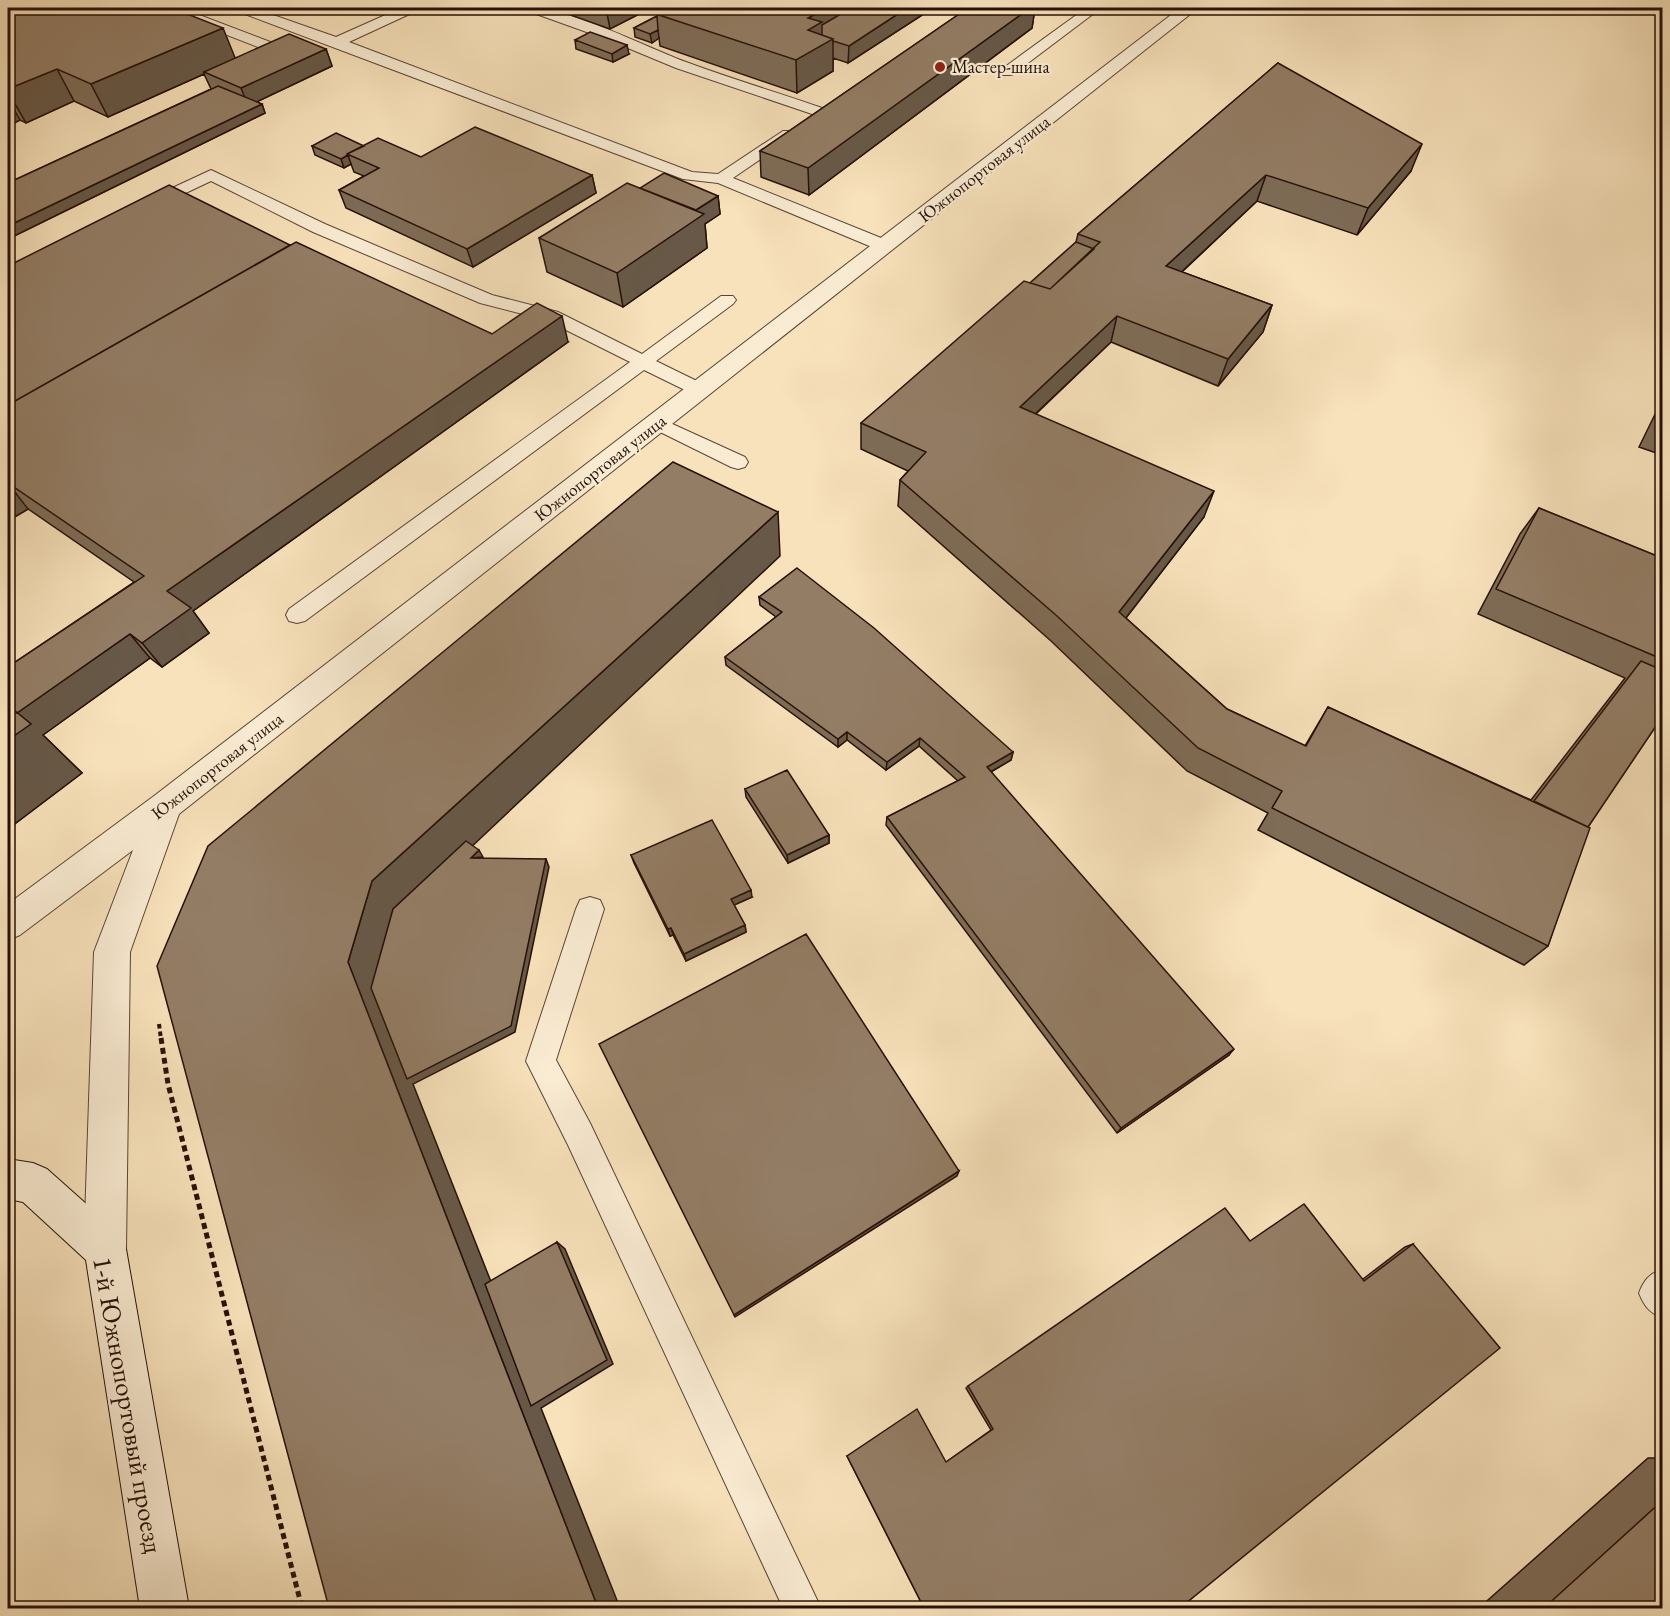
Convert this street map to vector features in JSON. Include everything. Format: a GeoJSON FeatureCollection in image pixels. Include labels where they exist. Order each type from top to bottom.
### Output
{"type":"FeatureCollection","features":[{"type":"Feature","properties":{"kind":"street","name":"Южнопортовая улица"},"geometry":{"type":"LineString","coordinates":[[8,924],[166,806],[1190,8]]}},
{"type":"Feature","properties":{"kind":"street"},"geometry":{"type":"LineString","coordinates":[[105,1250],[112,952],[166,806]]}},
{"type":"Feature","properties":{"kind":"street","name":"1-й Южнопортовый проезд"},"geometry":{"type":"LineString","coordinates":[[8,1179],[33,1183],[105,1250],[165,1608]]}},
{"type":"Feature","properties":{"kind":"lane"},"geometry":{"type":"LineString","coordinates":[[170,8],[268,46]]}},
{"type":"Feature","properties":{"kind":"lane"},"geometry":{"type":"LineString","coordinates":[[242,8],[689,176],[722,179],[885,246]]}},
{"type":"Feature","properties":{"kind":"lane"},"geometry":{"type":"LineString","coordinates":[[337,42],[411,8]]}},
{"type":"Feature","properties":{"kind":"lane"},"geometry":{"type":"LineString","coordinates":[[533,8],[611,36],[681,65],[825,109],[722,179]]}},
{"type":"Feature","properties":{"kind":"lane"},"geometry":{"type":"LineString","coordinates":[[1007,72],[1094,8]]}},
{"type":"Feature","properties":{"kind":"lane"},"geometry":{"type":"LineString","coordinates":[[136,211],[210,175],[319,228],[486,299],[552,316],[700,390]]}},
{"type":"Feature","properties":{"kind":"lane"},"geometry":{"type":"LineString","coordinates":[[297,615],[726,300]]}},
{"type":"Feature","properties":{"kind":"lane"},"geometry":{"type":"LineString","coordinates":[[657,423],[738,462]]}},
{"type":"Feature","properties":{"kind":"lane"},"geometry":{"type":"LineString","coordinates":[[590,909],[542,1062],[579,1134],[802,1608]]}},
{"type":"Feature","properties":{"kind":"lane"},"geometry":{"type":"LineString","coordinates":[[1662,1285],[1655,1293],[1662,1301]]}},
{"type":"Feature","properties":{"kind":"path"},"geometry":{"type":"LineString","coordinates":[[158,1021],[170,1094],[302,1608]]}},
{"type":"Feature","properties":{"kind":"building"},"geometry":{"type":"Polygon","coordinates":[[[8,8],[172,8],[223,28],[91,84],[57,69],[8,89],[8,8]]]}},
{"type":"Feature","properties":{"kind":"building"},"geometry":{"type":"Polygon","coordinates":[[[668,8],[826,8],[808,18],[822,22],[808,30],[833,39],[796,60],[656,14],[668,8]]]}},
{"type":"Feature","properties":{"kind":"building"},"geometry":{"type":"Polygon","coordinates":[[[851,8],[904,10],[849,46],[822,35],[822,25],[851,8]]]}},
{"type":"Feature","properties":{"kind":"building"},"geometry":{"type":"Polygon","coordinates":[[[968,8],[1030,8],[808,168],[760,151],[968,8]]]}},
{"type":"Feature","properties":{"kind":"building"},"geometry":{"type":"Polygon","coordinates":[[[657,16],[658,30],[650,34],[634,28],[657,16]]]}},
{"type":"Feature","properties":{"kind":"building"},"geometry":{"type":"Polygon","coordinates":[[[590,32],[627,45],[612,54],[575,40],[590,32]]]}},
{"type":"Feature","properties":{"kind":"building"},"geometry":{"type":"Polygon","coordinates":[[[289,34],[326,49],[241,88],[204,72],[289,34]]]}},
{"type":"Feature","properties":{"kind":"building"},"geometry":{"type":"Polygon","coordinates":[[[1278,63],[1422,144],[1368,208],[1266,175],[1166,266],[1272,305],[1228,359],[1117,316],[1020,407],[1214,491],[1119,612],[1227,709],[1306,746],[1328,707],[1590,828],[1548,946],[1272,808],[1282,791],[1198,748],[1057,616],[900,480],[926,452],[861,423],[1024,281],[1050,289],[1100,242],[1078,234],[1278,63]]]}},
{"type":"Feature","properties":{"kind":"building"},"geometry":{"type":"Polygon","coordinates":[[[218,86],[262,104],[8,226],[8,183],[218,86]]]}},
{"type":"Feature","properties":{"kind":"building"},"geometry":{"type":"Polygon","coordinates":[[[475,127],[592,175],[467,249],[339,190],[379,168],[347,154],[378,138],[421,157],[475,127]]]}},
{"type":"Feature","properties":{"kind":"building"},"geometry":{"type":"Polygon","coordinates":[[[336,133],[364,146],[341,159],[312,146],[336,133]]]}},
{"type":"Feature","properties":{"kind":"building"},"geometry":{"type":"Polygon","coordinates":[[[664,173],[718,196],[696,210],[640,188],[664,173]]]}},
{"type":"Feature","properties":{"kind":"building"},"geometry":{"type":"Polygon","coordinates":[[[627,183],[704,214],[617,273],[539,238],[627,183]]]}},
{"type":"Feature","properties":{"kind":"building"},"geometry":{"type":"Polygon","coordinates":[[[169,185],[290,245],[8,405],[8,266],[169,185]]]}},
{"type":"Feature","properties":{"kind":"building"},"geometry":{"type":"Polygon","coordinates":[[[296,242],[492,334],[537,303],[562,316],[167,591],[191,608],[142,643],[130,634],[17,713],[8,705],[8,667],[144,576],[8,483],[8,405],[296,242]]]}},
{"type":"Feature","properties":{"kind":"building"},"geometry":{"type":"Polygon","coordinates":[[[1076,242],[1094,249],[1050,289],[1030,283],[1076,242]]]}},
{"type":"Feature","properties":{"kind":"building"},"geometry":{"type":"Polygon","coordinates":[[[673,462],[778,512],[372,881],[348,962],[598,1608],[329,1608],[157,966],[208,846],[673,462]]]}},
{"type":"Feature","properties":{"kind":"building"},"geometry":{"type":"Polygon","coordinates":[[[1539,508],[1662,558],[1662,659],[1496,589],[1539,508]]]}},
{"type":"Feature","properties":{"kind":"building"},"geometry":{"type":"Polygon","coordinates":[[[797,568],[874,628],[1013,752],[987,767],[1234,1049],[1121,1128],[887,817],[965,777],[920,738],[887,762],[847,732],[838,739],[725,657],[782,612],[759,597],[797,568]]]}},
{"type":"Feature","properties":{"kind":"building"},"geometry":{"type":"Polygon","coordinates":[[[1641,661],[1662,670],[1662,717],[1588,827],[1534,801],[1641,661]]]}},
{"type":"Feature","properties":{"kind":"building"},"geometry":{"type":"Polygon","coordinates":[[[8,705],[31,724],[8,740],[8,705]]]}},
{"type":"Feature","properties":{"kind":"building"},"geometry":{"type":"Polygon","coordinates":[[[787,770],[829,835],[787,855],[745,789],[787,770]]]}},
{"type":"Feature","properties":{"kind":"building"},"geometry":{"type":"Polygon","coordinates":[[[712,820],[751,890],[731,899],[745,925],[684,954],[671,928],[668,929],[631,855],[712,820]]]}},
{"type":"Feature","properties":{"kind":"building"},"geometry":{"type":"Polygon","coordinates":[[[466,841],[479,850],[471,858],[546,859],[511,1026],[407,1079],[371,988],[393,909],[466,841]]]}},
{"type":"Feature","properties":{"kind":"building"},"geometry":{"type":"Polygon","coordinates":[[[806,934],[959,1171],[734,1315],[599,1044],[806,934]]]}},
{"type":"Feature","properties":{"kind":"building"},"geometry":{"type":"Polygon","coordinates":[[[1304,1204],[1364,1281],[1413,1244],[1500,1348],[1180,1608],[924,1608],[847,1456],[917,1409],[946,1462],[993,1429],[968,1386],[1225,1208],[1250,1241],[1304,1204]]]}},
{"type":"Feature","properties":{"kind":"building"},"geometry":{"type":"Polygon","coordinates":[[[557,1242],[607,1360],[531,1406],[485,1284],[557,1242]]]}},
{"type":"Feature","properties":{"kind":"building"},"geometry":{"type":"Polygon","coordinates":[[[1662,1501],[1662,1608],[1544,1608],[1662,1501]]]}},
{"type":"Feature","properties":{"kind":"place","name":"Мастер-шина"},"geometry":{"type":"Point","coordinates":[940,67]}}]}
